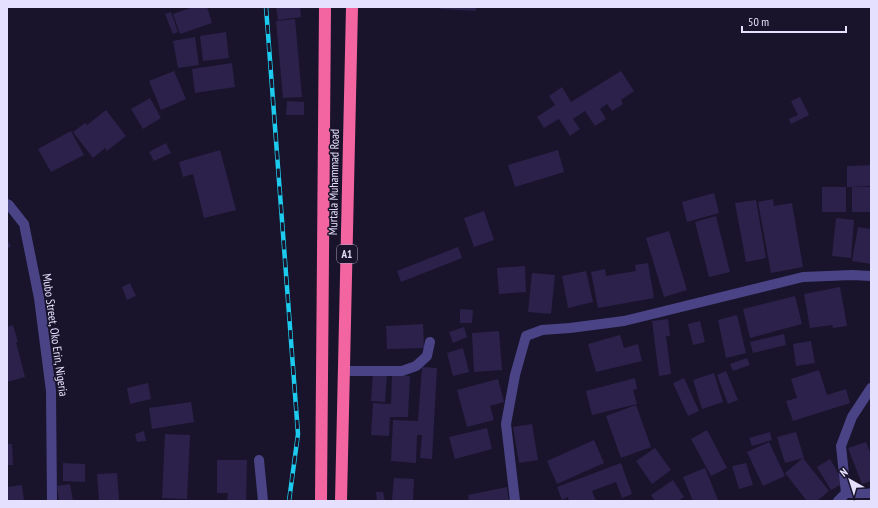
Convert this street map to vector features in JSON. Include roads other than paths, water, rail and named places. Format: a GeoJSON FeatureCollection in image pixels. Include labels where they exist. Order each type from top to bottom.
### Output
{"type":"FeatureCollection","features":[{"type":"Feature","properties":{"kind":"highway","name":"Murtala Muhammad Road"},"geometry":{"type":"LineString","coordinates":[[321,501],[325,7]]}},
{"type":"Feature","properties":{"kind":"highway","name":"Murtala Muhammad Road"},"geometry":{"type":"LineString","coordinates":[[341,501],[352,7]]}},
{"type":"Feature","properties":{"kind":"street","name":"Mubo Street, Oko Erin, Nigeria"},"geometry":{"type":"LineString","coordinates":[[7,204],[24,224],[39,298],[51,391],[52,501]]}},
{"type":"Feature","properties":{"kind":"street"},"geometry":{"type":"LineString","coordinates":[[515,501],[506,424],[515,375],[526,336],[542,330],[624,321],[803,277],[852,275],[871,276]]}},
{"type":"Feature","properties":{"kind":"street"},"geometry":{"type":"LineString","coordinates":[[344,371],[402,371],[416,366],[427,356],[430,342]]}},
{"type":"Feature","properties":{"kind":"street"},"geometry":{"type":"LineString","coordinates":[[846,493],[841,446],[852,417],[871,388]]}},
{"type":"Feature","properties":{"kind":"street"},"geometry":{"type":"LineString","coordinates":[[259,460],[263,501]]}},
{"type":"Feature","properties":{"kind":"street"},"geometry":{"type":"LineString","coordinates":[[838,501],[846,493],[871,494]]}},
{"type":"Feature","properties":{"kind":"railway"},"geometry":{"type":"LineString","coordinates":[[266,7],[298,434],[289,501]]}}]}
